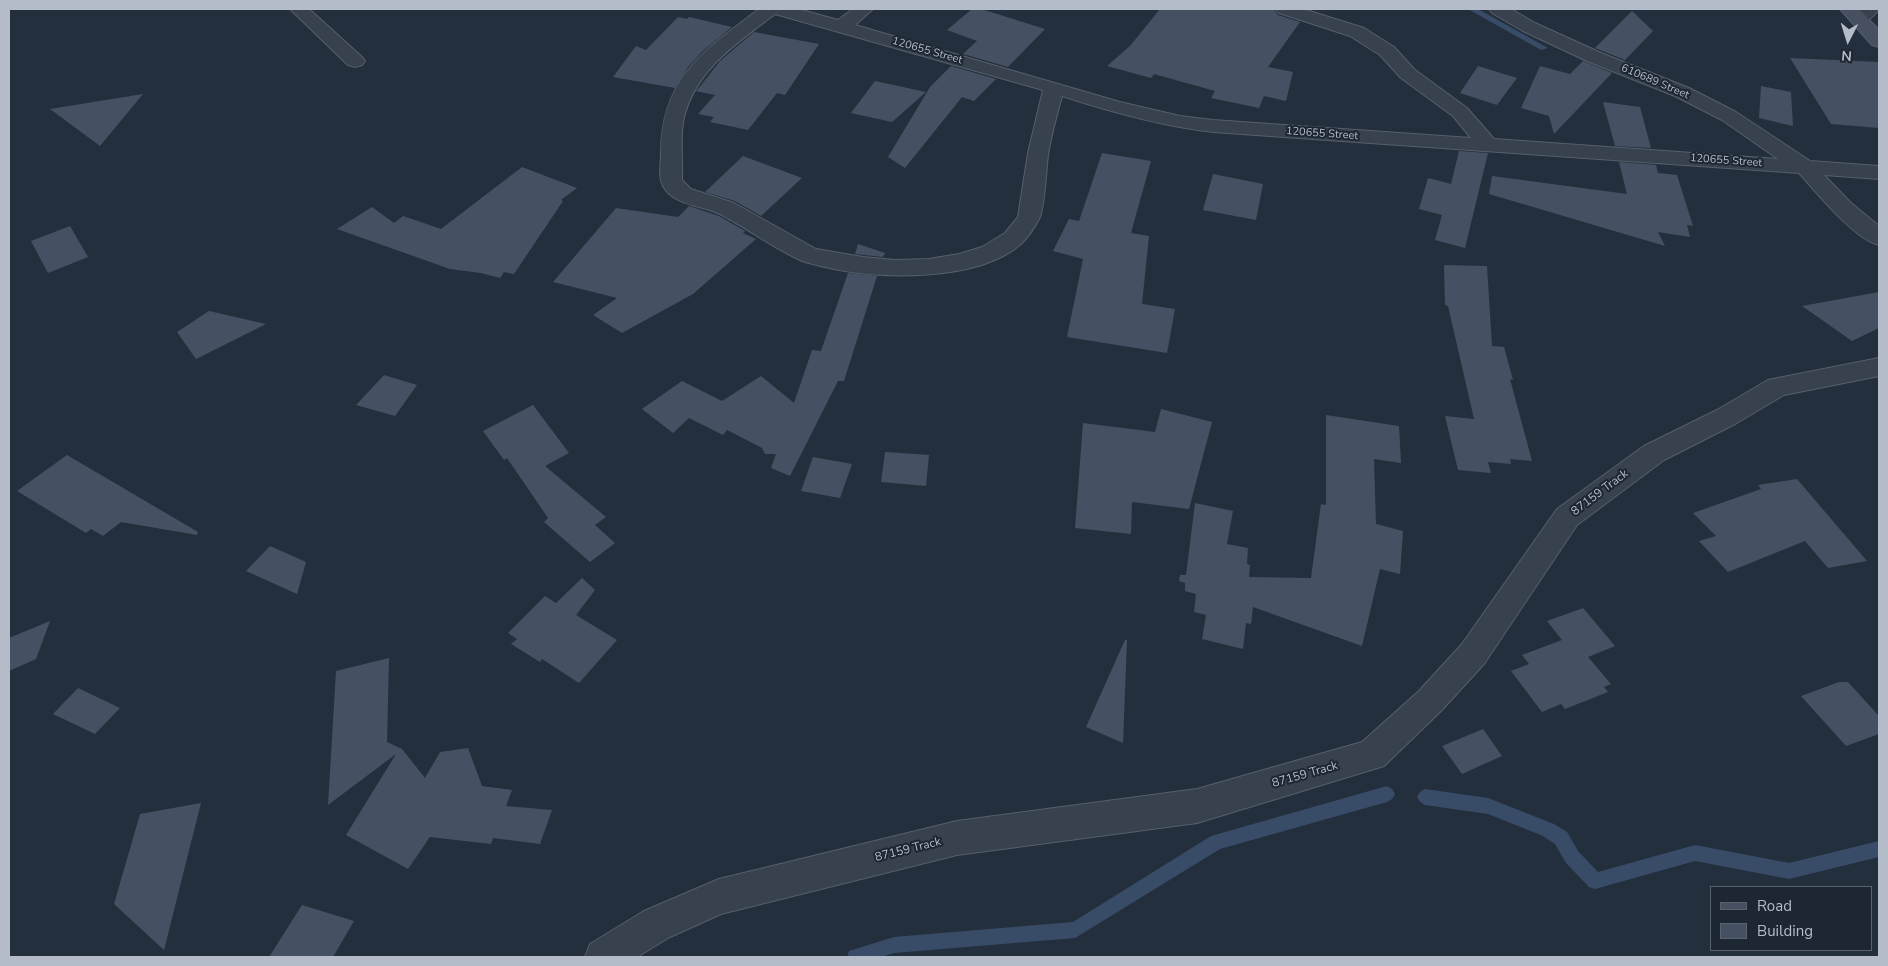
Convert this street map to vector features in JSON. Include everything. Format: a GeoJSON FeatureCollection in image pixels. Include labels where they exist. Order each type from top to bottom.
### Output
{"type":"FeatureCollection","features":[{"type":"Feature","properties":{"kind":"main road"},"geometry":{"type":"LineString","coordinates":[[1859,12],[1879,41]]}},
{"type":"Feature","properties":{"kind":"street"},"geometry":{"type":"LineString","coordinates":[[299,9],[355,61]]}},
{"type":"Feature","properties":{"kind":"street"},"geometry":{"type":"LineString","coordinates":[[770,9],[710,56],[688,83],[676,107],[673,124],[672,180],[675,188],[683,194],[726,208],[809,255],[820,259],[881,267],[930,267],[967,261],[1001,247],[1012,240],[1025,226],[1029,218],[1038,153],[1054,87]]}},
{"type":"Feature","properties":{"kind":"street","name":"120655 Street"},"geometry":{"type":"LineString","coordinates":[[779,9],[1054,87],[1114,106],[1180,122],[1213,126],[1879,172]]}},
{"type":"Feature","properties":{"kind":"street"},"geometry":{"type":"LineString","coordinates":[[840,27],[864,9]]}},
{"type":"Feature","properties":{"kind":"street"},"geometry":{"type":"LineString","coordinates":[[1285,9],[1357,32],[1387,51],[1408,74],[1460,112],[1488,144]]}},
{"type":"Feature","properties":{"kind":"street","name":"610689 Street"},"geometry":{"type":"LineString","coordinates":[[1498,9],[1529,27],[1594,57],[1698,100],[1729,116],[1805,167]]}},
{"type":"Feature","properties":{"kind":"street"},"geometry":{"type":"LineString","coordinates":[[1805,167],[1843,208],[1879,238]]}},
{"type":"Feature","properties":{"kind":"street","name":"87159 Track"},"geometry":{"type":"LineString","coordinates":[[603,957],[657,924],[719,897],[957,838],[1197,806],[1372,755],[1430,701],[1473,654],[1567,517],[1654,453],[1726,417],[1777,387],[1879,367]]}},
{"type":"Feature","properties":{"kind":"building"},"geometry":{"type":"Polygon","coordinates":[[[972,9],[981,9],[1045,29],[1008,67],[963,54],[977,41],[947,30],[972,9]]]}},
{"type":"Feature","properties":{"kind":"building"},"geometry":{"type":"Polygon","coordinates":[[[1160,9],[1274,9],[1278,15],[1300,22],[1268,67],[1293,72],[1286,101],[1264,96],[1259,108],[1211,98],[1215,91],[1154,74],[1151,78],[1107,66],[1130,46],[1160,9]]]}},
{"type":"Feature","properties":{"kind":"building"},"geometry":{"type":"Polygon","coordinates":[[[1632,11],[1653,31],[1625,60],[1595,48],[1632,11]]]}},
{"type":"Feature","properties":{"kind":"building"},"geometry":{"type":"Polygon","coordinates":[[[678,17],[687,19],[689,17],[732,27],[703,51],[688,67],[675,88],[613,77],[636,46],[646,50],[678,17]]]}},
{"type":"Feature","properties":{"kind":"building"},"geometry":{"type":"Polygon","coordinates":[[[754,32],[819,44],[785,95],[777,93],[748,130],[710,122],[714,117],[698,114],[715,95],[696,91],[720,61],[754,32]]]}},
{"type":"Feature","properties":{"kind":"building"},"geometry":{"type":"Polygon","coordinates":[[[1790,58],[1879,62],[1879,128],[1831,124],[1790,58]]]}},
{"type":"Feature","properties":{"kind":"building"},"geometry":{"type":"Polygon","coordinates":[[[1583,61],[1612,73],[1554,134],[1549,116],[1521,108],[1540,66],[1570,74],[1583,61]]]}},
{"type":"Feature","properties":{"kind":"building"},"geometry":{"type":"Polygon","coordinates":[[[951,66],[996,79],[974,101],[962,97],[905,168],[888,157],[930,87],[951,66]]]}},
{"type":"Feature","properties":{"kind":"building"},"geometry":{"type":"Polygon","coordinates":[[[1478,66],[1517,78],[1497,105],[1460,93],[1478,66]]]}},
{"type":"Feature","properties":{"kind":"building"},"geometry":{"type":"Polygon","coordinates":[[[875,81],[926,92],[892,122],[851,113],[875,81]]]}},
{"type":"Feature","properties":{"kind":"building"},"geometry":{"type":"Polygon","coordinates":[[[1761,86],[1791,92],[1793,126],[1759,118],[1761,86]]]}},
{"type":"Feature","properties":{"kind":"building"},"geometry":{"type":"Polygon","coordinates":[[[143,94],[100,146],[50,109],[143,94]]]}},
{"type":"Feature","properties":{"kind":"building"},"geometry":{"type":"Polygon","coordinates":[[[1603,102],[1640,107],[1651,148],[1615,146],[1603,102]]]}},
{"type":"Feature","properties":{"kind":"building"},"geometry":{"type":"Polygon","coordinates":[[[1459,151],[1488,153],[1465,248],[1435,240],[1442,215],[1419,209],[1428,178],[1451,184],[1459,151]]]}},
{"type":"Feature","properties":{"kind":"building"},"geometry":{"type":"Polygon","coordinates":[[[1102,153],[1151,161],[1131,233],[1149,236],[1142,304],[1175,309],[1167,353],[1067,337],[1083,259],[1053,251],[1069,219],[1079,221],[1102,153]]]}},
{"type":"Feature","properties":{"kind":"building"},"geometry":{"type":"Polygon","coordinates":[[[743,156],[802,178],[761,216],[735,201],[705,192],[743,156]]]}},
{"type":"Feature","properties":{"kind":"building"},"geometry":{"type":"Polygon","coordinates":[[[1619,162],[1656,165],[1658,173],[1677,175],[1693,226],[1687,225],[1690,237],[1658,232],[1665,246],[1489,194],[1492,176],[1627,194],[1619,162]]]}},
{"type":"Feature","properties":{"kind":"building"},"geometry":{"type":"Polygon","coordinates":[[[522,167],[577,188],[561,200],[563,201],[514,274],[504,272],[500,278],[481,273],[450,269],[337,229],[372,207],[394,223],[403,216],[441,229],[522,167]]]}},
{"type":"Feature","properties":{"kind":"building"},"geometry":{"type":"Polygon","coordinates":[[[1213,174],[1263,184],[1256,220],[1203,210],[1213,174]]]}},
{"type":"Feature","properties":{"kind":"building"},"geometry":{"type":"Polygon","coordinates":[[[689,206],[719,216],[745,231],[743,233],[756,239],[693,294],[622,333],[593,315],[617,298],[553,282],[616,208],[678,217],[689,206]]]}},
{"type":"Feature","properties":{"kind":"building"},"geometry":{"type":"Polygon","coordinates":[[[70,226],[88,257],[48,273],[31,241],[70,226]]]}},
{"type":"Feature","properties":{"kind":"building"},"geometry":{"type":"Polygon","coordinates":[[[858,244],[885,253],[883,257],[855,254],[858,244]]]}},
{"type":"Feature","properties":{"kind":"building"},"geometry":{"type":"Polygon","coordinates":[[[1444,265],[1487,266],[1492,346],[1504,347],[1513,380],[1510,379],[1532,461],[1510,459],[1511,464],[1488,462],[1491,473],[1458,470],[1445,416],[1474,419],[1448,306],[1445,305],[1444,265]]]}},
{"type":"Feature","properties":{"kind":"building"},"geometry":{"type":"Polygon","coordinates":[[[848,273],[877,276],[844,381],[838,381],[790,476],[771,468],[776,454],[765,454],[762,448],[727,430],[723,435],[689,418],[673,433],[642,409],[682,381],[722,401],[761,376],[794,403],[812,350],[821,351],[848,273]]]}},
{"type":"Feature","properties":{"kind":"building"},"geometry":{"type":"Polygon","coordinates":[[[1879,292],[1879,328],[1852,341],[1802,306],[1879,292]]]}},
{"type":"Feature","properties":{"kind":"building"},"geometry":{"type":"Polygon","coordinates":[[[209,311],[266,324],[196,359],[177,332],[209,311]]]}},
{"type":"Feature","properties":{"kind":"building"},"geometry":{"type":"Polygon","coordinates":[[[384,375],[417,385],[395,416],[356,405],[384,375]]]}},
{"type":"Feature","properties":{"kind":"building"},"geometry":{"type":"Polygon","coordinates":[[[533,405],[569,453],[545,466],[606,517],[595,525],[615,543],[590,562],[544,522],[548,518],[507,458],[504,460],[483,431],[533,405]]]}},
{"type":"Feature","properties":{"kind":"building"},"geometry":{"type":"Polygon","coordinates":[[[1161,409],[1212,422],[1189,509],[1132,502],[1131,534],[1075,528],[1083,423],[1155,432],[1161,409]]]}},
{"type":"Feature","properties":{"kind":"building"},"geometry":{"type":"Polygon","coordinates":[[[1326,415],[1399,426],[1401,463],[1374,459],[1376,524],[1403,531],[1400,574],[1380,569],[1362,646],[1253,607],[1251,624],[1246,623],[1243,649],[1202,639],[1206,615],[1194,612],[1196,594],[1185,591],[1185,583],[1179,581],[1180,575],[1186,575],[1195,503],[1233,511],[1227,544],[1248,548],[1247,564],[1250,565],[1249,577],[1311,578],[1321,504],[1326,505],[1326,415]]]}},
{"type":"Feature","properties":{"kind":"building"},"geometry":{"type":"Polygon","coordinates":[[[885,452],[929,455],[926,486],[881,482],[885,452]]]}},
{"type":"Feature","properties":{"kind":"building"},"geometry":{"type":"Polygon","coordinates":[[[67,455],[198,532],[197,535],[121,522],[103,536],[91,529],[86,533],[17,491],[67,455]]]}},
{"type":"Feature","properties":{"kind":"building"},"geometry":{"type":"Polygon","coordinates":[[[813,457],[852,464],[840,498],[801,491],[813,457]]]}},
{"type":"Feature","properties":{"kind":"building"},"geometry":{"type":"Polygon","coordinates":[[[1797,479],[1867,561],[1828,568],[1805,541],[1728,572],[1699,541],[1716,536],[1693,513],[1761,489],[1758,485],[1797,479]]]}},
{"type":"Feature","properties":{"kind":"building"},"geometry":{"type":"Polygon","coordinates":[[[270,546],[306,562],[297,594],[246,571],[270,546]]]}},
{"type":"Feature","properties":{"kind":"building"},"geometry":{"type":"Polygon","coordinates":[[[582,578],[595,590],[576,615],[617,640],[579,683],[542,659],[540,662],[511,644],[517,639],[508,633],[545,596],[556,603],[582,578]]]}},
{"type":"Feature","properties":{"kind":"building"},"geometry":{"type":"Polygon","coordinates":[[[1583,608],[1615,646],[1588,657],[1611,684],[1604,687],[1608,692],[1565,709],[1561,704],[1542,712],[1511,671],[1529,664],[1522,655],[1562,640],[1547,621],[1583,608]]]}},
{"type":"Feature","properties":{"kind":"building"},"geometry":{"type":"Polygon","coordinates":[[[50,621],[36,659],[9,671],[9,638],[50,621]]]}},
{"type":"Feature","properties":{"kind":"building"},"geometry":{"type":"Polygon","coordinates":[[[1125,640],[1127,640],[1123,743],[1086,727],[1125,640]]]}},
{"type":"Feature","properties":{"kind":"building"},"geometry":{"type":"Polygon","coordinates":[[[389,658],[387,742],[402,749],[425,778],[440,752],[468,748],[482,786],[512,790],[506,806],[552,810],[540,844],[493,838],[491,844],[430,837],[408,869],[346,835],[396,754],[328,805],[336,671],[389,658]]]}},
{"type":"Feature","properties":{"kind":"building"},"geometry":{"type":"Polygon","coordinates":[[[1839,682],[1848,682],[1879,716],[1879,734],[1846,746],[1801,696],[1839,682]]]}},
{"type":"Feature","properties":{"kind":"building"},"geometry":{"type":"Polygon","coordinates":[[[78,688],[120,708],[95,734],[53,714],[78,688]]]}},
{"type":"Feature","properties":{"kind":"building"},"geometry":{"type":"Polygon","coordinates":[[[1483,729],[1502,756],[1462,774],[1442,746],[1483,729]]]}},
{"type":"Feature","properties":{"kind":"building"},"geometry":{"type":"Polygon","coordinates":[[[201,803],[164,950],[114,904],[140,814],[201,803]]]}},
{"type":"Feature","properties":{"kind":"building"},"geometry":{"type":"Polygon","coordinates":[[[302,905],[354,921],[333,957],[269,957],[302,905]]]}},
{"type":"Feature","properties":{"kind":"waterway"},"geometry":{"type":"LineString","coordinates":[[1472,9],[1544,48]]}},
{"type":"Feature","properties":{"kind":"waterway"},"geometry":{"type":"LineString","coordinates":[[855,957],[894,945],[1075,930],[1217,842],[1387,794]]}},
{"type":"Feature","properties":{"kind":"waterway"},"geometry":{"type":"LineString","coordinates":[[1425,797],[1488,806],[1548,830],[1561,838],[1572,857],[1595,881],[1695,853],[1789,871],[1879,849]]}}]}
